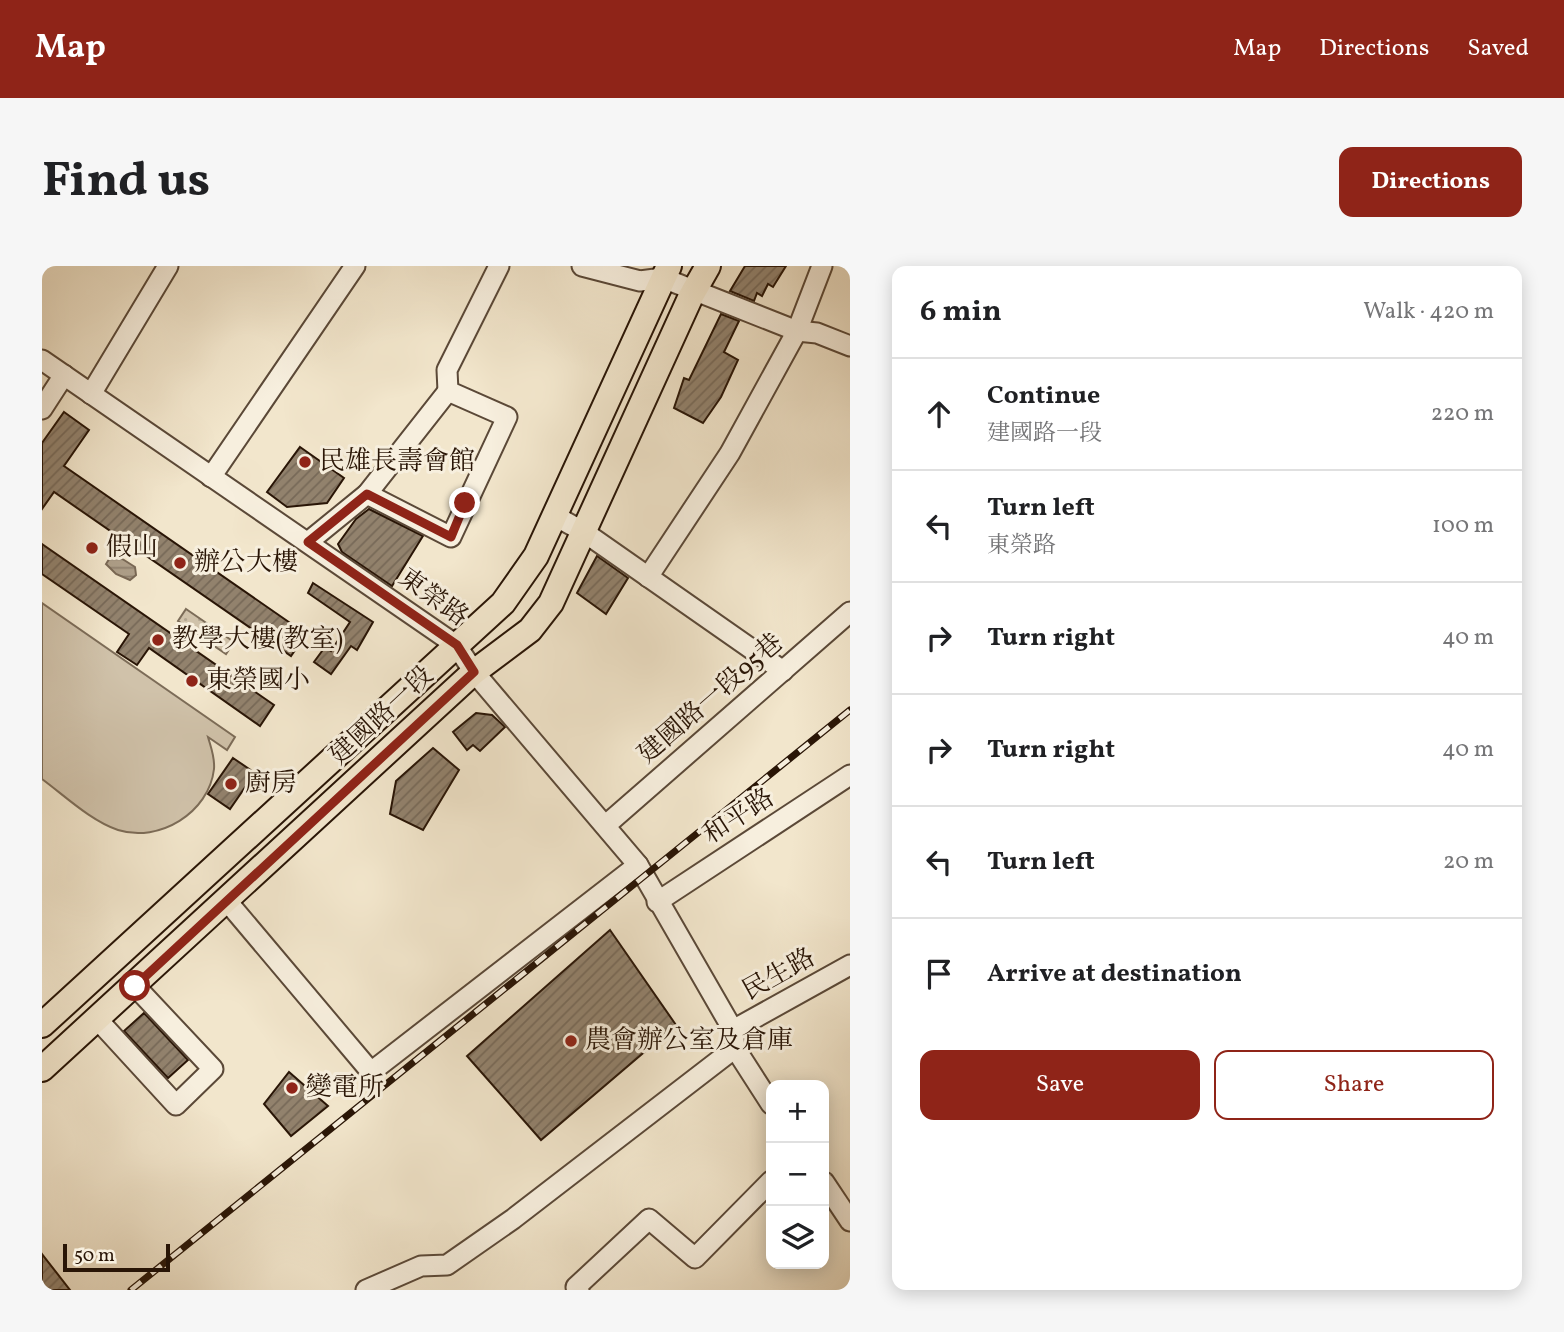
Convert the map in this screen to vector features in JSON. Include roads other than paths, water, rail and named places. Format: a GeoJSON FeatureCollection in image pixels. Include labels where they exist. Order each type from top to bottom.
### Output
{"type":"FeatureCollection","features":[{"type":"Feature","properties":{"kind":"main road","name":"建國路一段"},"geometry":{"type":"LineString","coordinates":[[42,1026],[503,603],[536,556],[676,280],[708,266]]}},
{"type":"Feature","properties":{"kind":"main road","name":"建國路一段"},"geometry":{"type":"LineString","coordinates":[[42,1069],[474,672],[530,630],[551,603],[584,532],[676,280]]}},
{"type":"Feature","properties":{"kind":"street"},"geometry":{"type":"LineString","coordinates":[[91,394],[169,266]]}},
{"type":"Feature","properties":{"kind":"street"},"geometry":{"type":"LineString","coordinates":[[211,477],[355,266]]}},
{"type":"Feature","properties":{"kind":"street"},"geometry":{"type":"LineString","coordinates":[[308,542],[367,494],[448,391],[447,370],[499,266]]}},
{"type":"Feature","properties":{"kind":"street"},"geometry":{"type":"LineString","coordinates":[[582,266],[640,281],[676,280],[797,331],[817,333],[850,346]]}},
{"type":"Feature","properties":{"kind":"street"},"geometry":{"type":"LineString","coordinates":[[648,577],[730,453],[797,331],[822,266]]}},
{"type":"Feature","properties":{"kind":"street","name":"東榮路"},"geometry":{"type":"LineString","coordinates":[[42,360],[457,645],[474,672],[638,865],[766,1095]]}},
{"type":"Feature","properties":{"kind":"street"},"geometry":{"type":"LineString","coordinates":[[42,409],[64,375]]}},
{"type":"Feature","properties":{"kind":"street"},"geometry":{"type":"LineString","coordinates":[[367,494],[451,537],[506,417],[448,391]]}},
{"type":"Feature","properties":{"kind":"street"},"geometry":{"type":"LineString","coordinates":[[555,516],[584,532],[783,671]]}},
{"type":"Feature","properties":{"kind":"street","name":"建國路一段95巷"},"geometry":{"type":"LineString","coordinates":[[606,825],[850,612]]}},
{"type":"Feature","properties":{"kind":"street","name":"和平路"},"geometry":{"type":"LineString","coordinates":[[657,902],[850,775]]}},
{"type":"Feature","properties":{"kind":"street"},"geometry":{"type":"LineString","coordinates":[[226,901],[372,1072],[638,865]]}},
{"type":"Feature","properties":{"kind":"street","name":"民生路"},"geometry":{"type":"LineString","coordinates":[[366,1290],[421,1266],[447,1265],[513,1219],[734,1039],[850,965]]}},
{"type":"Feature","properties":{"kind":"street"},"geometry":{"type":"LineString","coordinates":[[98,1020],[176,1105],[213,1069],[135,986]]}},
{"type":"Feature","properties":{"kind":"street"},"geometry":{"type":"LineString","coordinates":[[579,1290],[576,1287],[649,1219],[695,1258],[766,1186]]}},
{"type":"Feature","properties":{"kind":"street"},"geometry":{"type":"LineString","coordinates":[[829,1190],[850,1221]]}},
{"type":"Feature","properties":{"kind":"railway"},"geometry":{"type":"LineString","coordinates":[[131,1290],[850,710]]}},
{"type":"Feature","properties":{"kind":"place","name":"民雄長壽會館"},"geometry":{"type":"Point","coordinates":[305,462]}},
{"type":"Feature","properties":{"kind":"place","name":"假山"},"geometry":{"type":"Point","coordinates":[92,548]}},
{"type":"Feature","properties":{"kind":"place","name":"辦公大樓"},"geometry":{"type":"Point","coordinates":[180,563]}},
{"type":"Feature","properties":{"kind":"place","name":"教學大樓(教室)"},"geometry":{"type":"Point","coordinates":[158,640]}},
{"type":"Feature","properties":{"kind":"place","name":"東榮國小"},"geometry":{"type":"Point","coordinates":[192,681]}},
{"type":"Feature","properties":{"kind":"place","name":"廚房"},"geometry":{"type":"Point","coordinates":[231,784]}},
{"type":"Feature","properties":{"kind":"place","name":"農會辦公室及倉庫"},"geometry":{"type":"Point","coordinates":[571,1041]}},
{"type":"Feature","properties":{"kind":"place","name":"變電所"},"geometry":{"type":"Point","coordinates":[292,1088]}}]}
